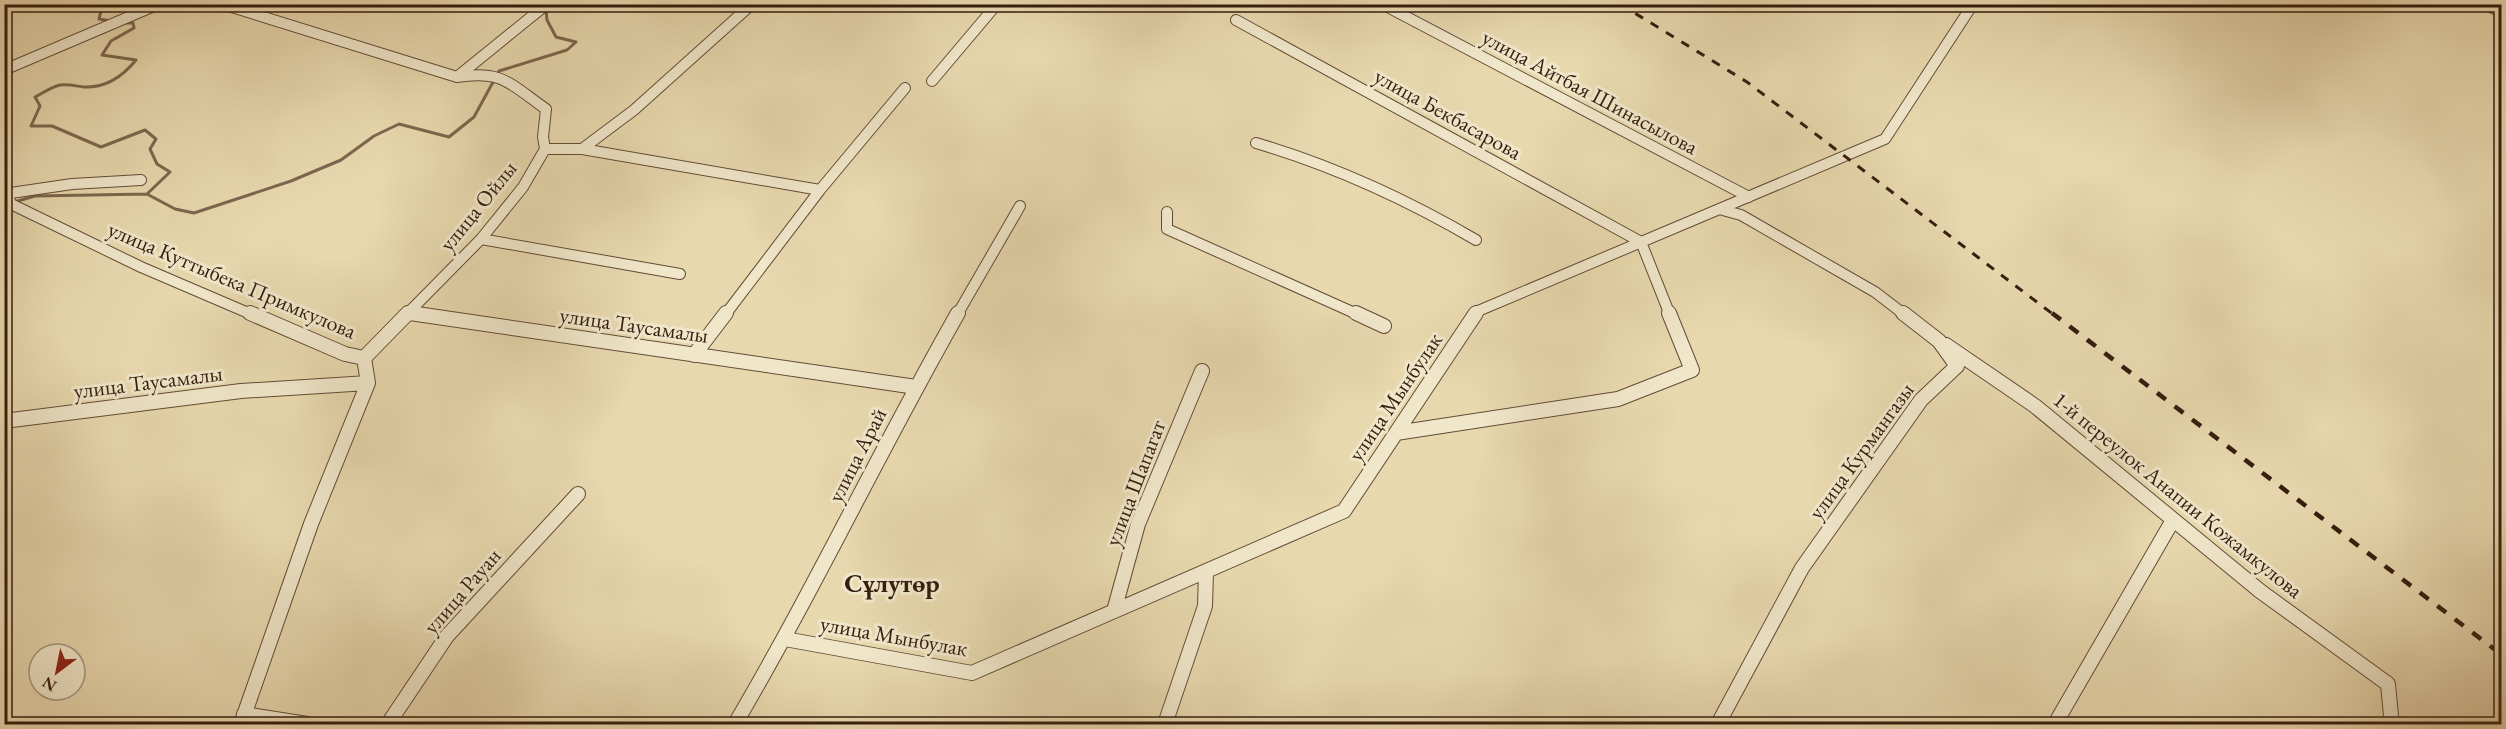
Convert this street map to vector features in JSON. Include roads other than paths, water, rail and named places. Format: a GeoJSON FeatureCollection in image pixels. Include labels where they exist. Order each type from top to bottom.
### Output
{"type":"FeatureCollection","features":[{"type":"Feature","properties":{"kind":"street"},"geometry":{"type":"LineString","coordinates":[[4,70],[159,4]]}},
{"type":"Feature","properties":{"kind":"street"},"geometry":{"type":"LineString","coordinates":[[222,4],[457,76],[547,4]]}},
{"type":"Feature","properties":{"kind":"street"},"geometry":{"type":"LineString","coordinates":[[582,149],[634,110],[752,4]]}},
{"type":"Feature","properties":{"kind":"street"},"geometry":{"type":"LineString","coordinates":[[932,81],[997,4]]}},
{"type":"Feature","properties":{"kind":"street","name":"улица Айтбая Шинасылова"},"geometry":{"type":"LineString","coordinates":[[1382,4],[1749,197]]}},
{"type":"Feature","properties":{"kind":"street","name":"улица Мынбулак"},"geometry":{"type":"LineString","coordinates":[[785,639],[972,673],[1344,511],[1478,311],[1885,139],[1973,4]]}},
{"type":"Feature","properties":{"kind":"street"},"geometry":{"type":"LineString","coordinates":[[2482,4],[2502,12]]}},
{"type":"Feature","properties":{"kind":"street","name":"улица Бекбасарова"},"geometry":{"type":"LineString","coordinates":[[1236,20],[1641,242]]}},
{"type":"Feature","properties":{"kind":"street","name":"улица Ойлы"},"geometry":{"type":"LineString","coordinates":[[408,313],[481,239],[524,187],[545,149],[543,137],[546,109],[498,76],[477,74],[457,76]]}},
{"type":"Feature","properties":{"kind":"street"},"geometry":{"type":"LineString","coordinates":[[694,355],[820,190],[905,88]]}},
{"type":"Feature","properties":{"kind":"street"},"geometry":{"type":"LineString","coordinates":[[1256,143],[1295,153],[1431,213],[1476,240]]}},
{"type":"Feature","properties":{"kind":"street"},"geometry":{"type":"LineString","coordinates":[[545,149],[582,149],[820,190]]}},
{"type":"Feature","properties":{"kind":"street"},"geometry":{"type":"LineString","coordinates":[[6,190],[141,180]]}},
{"type":"Feature","properties":{"kind":"street","name":"улица Куттыбека Примкулова"},"geometry":{"type":"LineString","coordinates":[[6,190],[11,204],[141,267],[345,354],[364,358],[369,383]]}},
{"type":"Feature","properties":{"kind":"street","name":"улица Арай"},"geometry":{"type":"LineString","coordinates":[[735,724],[785,639],[916,387],[1020,206]]}},
{"type":"Feature","properties":{"kind":"street","name":"улица Курмангазы"},"geometry":{"type":"LineString","coordinates":[[1718,724],[1802,568],[1921,400],[1957,366],[1939,341],[1875,292],[1741,215],[1719,209]]}},
{"type":"Feature","properties":{"kind":"street"},"geometry":{"type":"LineString","coordinates":[[1167,212],[1167,229],[1384,326]]}},
{"type":"Feature","properties":{"kind":"street"},"geometry":{"type":"LineString","coordinates":[[481,239],[680,274]]}},
{"type":"Feature","properties":{"kind":"street"},"geometry":{"type":"LineString","coordinates":[[1396,434],[1618,399],[1692,370],[1641,242]]}},
{"type":"Feature","properties":{"kind":"street"},"geometry":{"type":"LineString","coordinates":[[364,358],[408,313]]}},
{"type":"Feature","properties":{"kind":"street","name":"улица Таусамалы"},"geometry":{"type":"LineString","coordinates":[[408,313],[916,387]]}},
{"type":"Feature","properties":{"kind":"street","name":"1-й переулок Анапии Кожамкулова"},"geometry":{"type":"LineString","coordinates":[[1939,341],[2035,406],[2260,591],[2388,684],[2391,716],[2389,724]]}},
{"type":"Feature","properties":{"kind":"street","name":"улица Шапагат"},"geometry":{"type":"LineString","coordinates":[[1114,611],[1138,524],[1202,371]]}},
{"type":"Feature","properties":{"kind":"street"},"geometry":{"type":"LineString","coordinates":[[307,724],[243,719],[311,524],[369,383]]}},
{"type":"Feature","properties":{"kind":"street","name":"улица Таусамалы"},"geometry":{"type":"LineString","coordinates":[[4,421],[241,391],[369,383]]}},
{"type":"Feature","properties":{"kind":"street","name":"улица Рауан"},"geometry":{"type":"LineString","coordinates":[[388,724],[447,636],[578,494]]}},
{"type":"Feature","properties":{"kind":"street"},"geometry":{"type":"LineString","coordinates":[[2055,724],[2173,519]]}},
{"type":"Feature","properties":{"kind":"street"},"geometry":{"type":"LineString","coordinates":[[1165,724],[1205,606],[1206,572]]}},
{"type":"Feature","properties":{"kind":"waterway"},"geometry":{"type":"LineString","coordinates":[[111,21],[99,19],[101,11],[122,4]]}},
{"type":"Feature","properties":{"kind":"waterway"},"geometry":{"type":"LineString","coordinates":[[147,194],[175,209],[194,213],[291,181],[341,160],[374,136],[399,124],[449,137],[474,117],[499,71],[567,50],[576,42],[556,37],[547,20],[546,10],[554,4]]}},
{"type":"Feature","properties":{"kind":"waterway"},"geometry":{"type":"LineString","coordinates":[[125,23],[133,23],[134,28],[111,41],[102,55],[136,60],[131,66],[106,83],[92,87],[60,85],[35,97],[40,106],[31,126],[52,126],[101,147],[145,130],[156,139],[150,149],[157,164],[170,172],[147,194]]}},
{"type":"Feature","properties":{"kind":"waterway"},"geometry":{"type":"LineString","coordinates":[[4,205],[35,196],[147,194]]}},
{"type":"Feature","properties":{"kind":"railway"},"geometry":{"type":"LineString","coordinates":[[1620,4],[1747,82],[2054,315]]}},
{"type":"Feature","properties":{"kind":"railway"},"geometry":{"type":"LineString","coordinates":[[2052,313],[2502,655]]}},
{"type":"Feature","properties":{"kind":"district","name":"Сұлутөр"},"geometry":{"type":"Point","coordinates":[892,583]}}]}
